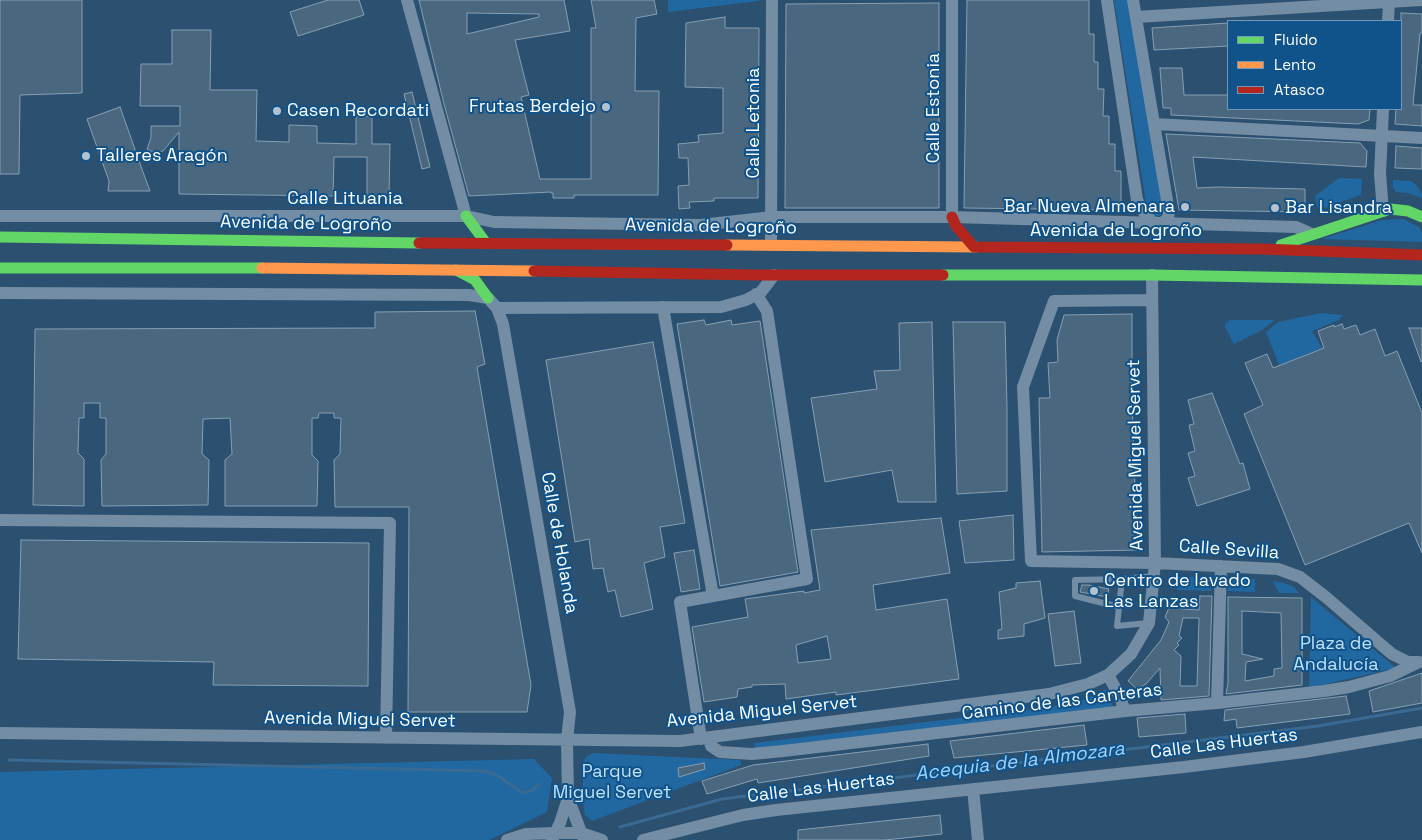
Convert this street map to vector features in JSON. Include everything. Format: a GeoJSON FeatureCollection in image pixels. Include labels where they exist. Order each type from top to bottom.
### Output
{"type":"FeatureCollection","features":[{"type":"Feature","properties":{"kind":"highway"},"geometry":{"type":"LineString","coordinates":[[1262,249],[1383,211],[1398,209],[1417,214],[1422,218]]}},
{"type":"Feature","properties":{"kind":"highway"},"geometry":{"type":"LineString","coordinates":[[461,243],[466,216]]}},
{"type":"Feature","properties":{"kind":"highway"},"geometry":{"type":"LineString","coordinates":[[466,216],[486,243]]}},
{"type":"Feature","properties":{"kind":"highway"},"geometry":{"type":"LineString","coordinates":[[930,246],[952,217],[956,226],[974,247]]}},
{"type":"Feature","properties":{"kind":"highway"},"geometry":{"type":"LineString","coordinates":[[639,224],[639,244]]}},
{"type":"Feature","properties":{"kind":"highway","name":"Avenida de Logroño"},"geometry":{"type":"LineString","coordinates":[[0,237],[461,243],[1262,249],[1422,255]]}},
{"type":"Feature","properties":{"kind":"highway"},"geometry":{"type":"LineString","coordinates":[[1390,279],[1422,262]]}},
{"type":"Feature","properties":{"kind":"highway"},"geometry":{"type":"LineString","coordinates":[[0,268],[339,268],[774,275],[1152,276],[1422,280]]}},
{"type":"Feature","properties":{"kind":"highway"},"geometry":{"type":"LineString","coordinates":[[456,270],[475,280],[488,298]]}},
{"type":"Feature","properties":{"kind":"street"},"geometry":{"type":"LineString","coordinates":[[407,0],[466,216]]}},
{"type":"Feature","properties":{"kind":"street","name":"Calle Letonia"},"geometry":{"type":"LineString","coordinates":[[771,245],[772,0]]}},
{"type":"Feature","properties":{"kind":"street","name":"Calle Estonia"},"geometry":{"type":"LineString","coordinates":[[952,0],[952,217]]}},
{"type":"Feature","properties":{"kind":"street"},"geometry":{"type":"LineString","coordinates":[[1107,0],[1137,200],[1145,214],[1157,223],[1168,218],[1169,212],[1133,0]]}},
{"type":"Feature","properties":{"kind":"street"},"geometry":{"type":"LineString","coordinates":[[1136,17],[1422,0]]}},
{"type":"Feature","properties":{"kind":"street"},"geometry":{"type":"LineString","coordinates":[[1388,20],[1389,2]]}},
{"type":"Feature","properties":{"kind":"street"},"geometry":{"type":"LineString","coordinates":[[1383,110],[1380,174],[1383,211]]}},
{"type":"Feature","properties":{"kind":"street"},"geometry":{"type":"LineString","coordinates":[[1154,124],[1422,138]]}},
{"type":"Feature","properties":{"kind":"street"},"geometry":{"type":"LineString","coordinates":[[1127,222],[1137,200]]}},
{"type":"Feature","properties":{"kind":"street","name":"Calle Lituania"},"geometry":{"type":"LineString","coordinates":[[0,216],[466,216],[494,222],[701,225],[772,217],[952,217],[1296,227],[1312,234]]}},
{"type":"Feature","properties":{"kind":"street"},"geometry":{"type":"LineString","coordinates":[[497,308],[721,307],[746,300],[761,292],[774,275]]}},
{"type":"Feature","properties":{"kind":"street","name":"Avenida Miguel Servet"},"geometry":{"type":"LineString","coordinates":[[0,733],[680,741],[1049,694],[1088,684],[1108,675],[1131,654],[1149,623],[1155,570],[1152,276]]}},
{"type":"Feature","properties":{"kind":"street"},"geometry":{"type":"LineString","coordinates":[[0,293],[469,295],[488,298]]}},
{"type":"Feature","properties":{"kind":"street"},"geometry":{"type":"LineString","coordinates":[[705,738],[680,602],[807,579],[767,312],[756,294]]}},
{"type":"Feature","properties":{"kind":"street","name":"Calle de Holanda"},"geometry":{"type":"LineString","coordinates":[[488,298],[497,308],[504,331],[570,712],[567,740],[568,798],[583,837]]}},
{"type":"Feature","properties":{"kind":"street","name":"Calle Sevilla"},"geometry":{"type":"LineString","coordinates":[[1152,300],[1054,301],[1023,387],[1031,562],[1155,570],[1221,566],[1278,569],[1300,577],[1392,654],[1408,662],[1420,662]]}},
{"type":"Feature","properties":{"kind":"street"},"geometry":{"type":"LineString","coordinates":[[663,307],[713,596]]}},
{"type":"Feature","properties":{"kind":"street"},"geometry":{"type":"LineString","coordinates":[[0,520],[390,523],[386,738]]}},
{"type":"Feature","properties":{"kind":"street"},"geometry":{"type":"LineString","coordinates":[[1216,703],[1221,566]]}},
{"type":"Feature","properties":{"kind":"street","name":"Camino de las Canteras"},"geometry":{"type":"LineString","coordinates":[[705,738],[711,746],[720,752],[752,754],[1056,720],[1125,710],[1216,703],[1349,688],[1390,676],[1420,662]]}},
{"type":"Feature","properties":{"kind":"street"},"geometry":{"type":"LineString","coordinates":[[1108,675],[1125,710]]}},
{"type":"Feature","properties":{"kind":"street","name":"Calle Las Huertas"},"geometry":{"type":"LineString","coordinates":[[644,840],[743,815],[776,810],[1174,768],[1304,752],[1422,732]]}},
{"type":"Feature","properties":{"kind":"street"},"geometry":{"type":"LineString","coordinates":[[973,789],[978,840]]}},
{"type":"Feature","properties":{"kind":"street","name":"Calle de Holanda"},"geometry":{"type":"LineString","coordinates":[[554,836],[568,798]]}},
{"type":"Feature","properties":{"kind":"street"},"geometry":{"type":"LineString","coordinates":[[507,840],[526,834],[540,837],[583,837],[602,840]]}},
{"type":"Feature","properties":{"kind":"lane"},"geometry":{"type":"LineString","coordinates":[[1119,608],[1076,596],[1075,580],[1122,579],[1155,570]]}},
{"type":"Feature","properties":{"kind":"lane"},"geometry":{"type":"LineString","coordinates":[[1122,579],[1116,626],[1149,623]]}},
{"type":"Feature","properties":{"kind":"green space"},"geometry":{"type":"Polygon","coordinates":[[[668,0],[759,0],[759,1],[668,12],[668,0]]]}},
{"type":"Feature","properties":{"kind":"green space"},"geometry":{"type":"Polygon","coordinates":[[[1114,0],[1128,0],[1163,210],[1161,215],[1156,218],[1147,209],[1114,0]]]}},
{"type":"Feature","properties":{"kind":"green space"},"geometry":{"type":"Polygon","coordinates":[[[1339,178],[1362,179],[1361,195],[1318,210],[1315,196],[1339,178]]]}},
{"type":"Feature","properties":{"kind":"green space"},"geometry":{"type":"Polygon","coordinates":[[[1393,180],[1411,181],[1417,186],[1422,194],[1422,198],[1408,193],[1396,192],[1393,188],[1393,180]]]}},
{"type":"Feature","properties":{"kind":"green space"},"geometry":{"type":"Polygon","coordinates":[[[1403,219],[1419,227],[1422,233],[1422,242],[1322,239],[1382,220],[1403,219]]]}},
{"type":"Feature","properties":{"kind":"green space"},"geometry":{"type":"Polygon","coordinates":[[[1321,313],[1343,315],[1339,320],[1312,331],[1322,348],[1279,365],[1266,332],[1278,322],[1321,313]]]}},
{"type":"Feature","properties":{"kind":"green space"},"geometry":{"type":"Polygon","coordinates":[[[1230,320],[1275,320],[1262,330],[1234,344],[1225,327],[1225,324],[1230,320]]]}},
{"type":"Feature","properties":{"kind":"green space"},"geometry":{"type":"Polygon","coordinates":[[[1177,576],[1211,578],[1211,591],[1177,590],[1177,576]]]}},
{"type":"Feature","properties":{"kind":"green space"},"geometry":{"type":"Polygon","coordinates":[[[1228,578],[1255,579],[1255,592],[1228,591],[1228,578]]]}},
{"type":"Feature","properties":{"kind":"green space"},"geometry":{"type":"Polygon","coordinates":[[[1273,581],[1294,587],[1299,593],[1279,593],[1273,581]]]}},
{"type":"Feature","properties":{"kind":"green space","name":"Plaza de Andalucía"},"geometry":{"type":"Polygon","coordinates":[[[1311,597],[1396,668],[1309,688],[1311,597]]]}},
{"type":"Feature","properties":{"kind":"green space"},"geometry":{"type":"Polygon","coordinates":[[[1106,689],[1114,709],[755,752],[754,743],[1041,708],[1079,702],[1106,689]]]}},
{"type":"Feature","properties":{"kind":"green space","name":"Parque Miguel Servet"},"geometry":{"type":"Polygon","coordinates":[[[593,753],[740,760],[741,765],[592,821],[585,815],[583,802],[583,762],[587,756],[593,753]]]}},
{"type":"Feature","properties":{"kind":"green space"},"geometry":{"type":"Polygon","coordinates":[[[534,759],[552,778],[547,812],[489,840],[0,840],[0,772],[534,759]]]}},
{"type":"Feature","properties":{"kind":"building"},"geometry":{"type":"Polygon","coordinates":[[[0,0],[82,0],[82,93],[20,95],[19,174],[0,174],[0,0]]]}},
{"type":"Feature","properties":{"kind":"building"},"geometry":{"type":"Polygon","coordinates":[[[328,0],[359,0],[364,15],[298,36],[290,12],[328,0]]]}},
{"type":"Feature","properties":{"kind":"building"},"geometry":{"type":"Polygon","coordinates":[[[419,0],[564,0],[570,31],[515,40],[529,95],[521,97],[540,179],[591,179],[591,28],[596,28],[591,0],[654,0],[657,14],[636,18],[635,91],[659,91],[658,195],[574,195],[574,198],[553,198],[553,193],[551,192],[469,196],[419,0]],[[467,13],[467,34],[539,17],[539,14],[467,13]]]}},
{"type":"Feature","properties":{"kind":"building"},"geometry":{"type":"Polygon","coordinates":[[[967,0],[1089,0],[1089,34],[1094,34],[1094,62],[1098,62],[1098,89],[1104,89],[1103,116],[1109,116],[1109,144],[1115,144],[1115,171],[1121,171],[1121,210],[964,208],[967,0]]]}},
{"type":"Feature","properties":{"kind":"building"},"geometry":{"type":"Polygon","coordinates":[[[939,3],[939,208],[785,208],[786,4],[939,3]]]}},
{"type":"Feature","properties":{"kind":"building"},"geometry":{"type":"Polygon","coordinates":[[[1401,13],[1422,14],[1422,33],[1420,33],[1413,105],[1422,105],[1422,126],[1395,124],[1396,110],[1402,110],[1401,13]]]}},
{"type":"Feature","properties":{"kind":"building"},"geometry":{"type":"Polygon","coordinates":[[[725,17],[725,28],[759,28],[758,198],[714,198],[714,201],[689,202],[690,208],[679,209],[678,186],[689,185],[688,158],[679,158],[678,144],[699,142],[698,135],[723,133],[723,88],[685,87],[686,23],[725,17]]]}},
{"type":"Feature","properties":{"kind":"building"},"geometry":{"type":"Polygon","coordinates":[[[1227,23],[1227,46],[1154,50],[1152,28],[1227,23]]]}},
{"type":"Feature","properties":{"kind":"building"},"geometry":{"type":"Polygon","coordinates":[[[172,30],[211,30],[210,90],[257,90],[256,141],[289,142],[289,125],[317,126],[317,143],[356,144],[356,116],[372,116],[372,144],[390,144],[389,196],[367,195],[367,157],[334,157],[333,196],[179,194],[179,132],[163,151],[155,153],[147,149],[151,138],[151,126],[180,126],[180,106],[140,106],[141,64],[172,64],[172,30]]]}},
{"type":"Feature","properties":{"kind":"building"},"geometry":{"type":"Polygon","coordinates":[[[1160,68],[1182,68],[1184,95],[1227,95],[1227,110],[1370,110],[1369,120],[1358,124],[1171,115],[1171,108],[1163,108],[1160,68]]]}},
{"type":"Feature","properties":{"kind":"building"},"geometry":{"type":"Polygon","coordinates":[[[412,92],[430,167],[422,169],[404,94],[412,92]]]}},
{"type":"Feature","properties":{"kind":"building"},"geometry":{"type":"Polygon","coordinates":[[[120,107],[150,191],[108,191],[109,181],[87,119],[120,107]]]}},
{"type":"Feature","properties":{"kind":"building"},"geometry":{"type":"Polygon","coordinates":[[[1166,134],[1360,143],[1367,151],[1366,167],[1193,157],[1197,188],[1305,189],[1305,212],[1179,210],[1166,134]]]}},
{"type":"Feature","properties":{"kind":"building"},"geometry":{"type":"Polygon","coordinates":[[[1396,146],[1422,148],[1422,169],[1395,168],[1396,146]]]}},
{"type":"Feature","properties":{"kind":"building"},"geometry":{"type":"Polygon","coordinates":[[[475,311],[485,364],[477,367],[531,685],[527,712],[408,712],[409,507],[335,507],[334,460],[340,454],[341,418],[334,418],[334,413],[319,413],[318,418],[312,418],[312,455],[318,461],[317,506],[225,506],[225,460],[232,454],[230,418],[203,419],[202,454],[209,460],[208,505],[102,506],[101,460],[106,454],[106,418],[100,418],[100,403],[84,403],[84,418],[79,418],[78,453],[84,459],[84,506],[33,505],[35,329],[375,328],[375,312],[475,311]]]}},
{"type":"Feature","properties":{"kind":"building"},"geometry":{"type":"Polygon","coordinates":[[[1132,314],[1132,397],[1137,550],[1042,552],[1039,398],[1050,398],[1048,363],[1058,362],[1057,340],[1064,315],[1132,314]]]}},
{"type":"Feature","properties":{"kind":"building"},"geometry":{"type":"Polygon","coordinates":[[[704,320],[706,325],[731,320],[732,325],[760,321],[798,572],[720,586],[677,324],[704,320]]]}},
{"type":"Feature","properties":{"kind":"building"},"geometry":{"type":"Polygon","coordinates":[[[932,322],[936,502],[898,502],[892,470],[825,482],[811,398],[877,389],[874,371],[900,370],[899,323],[932,322]]]}},
{"type":"Feature","properties":{"kind":"building"},"geometry":{"type":"Polygon","coordinates":[[[953,322],[1005,322],[1007,491],[957,494],[953,322]]]}},
{"type":"Feature","properties":{"kind":"building"},"geometry":{"type":"Polygon","coordinates":[[[1342,324],[1344,329],[1356,325],[1360,335],[1375,329],[1385,356],[1397,351],[1422,413],[1422,553],[1409,523],[1305,565],[1244,414],[1263,405],[1245,363],[1267,354],[1273,368],[1324,348],[1318,331],[1342,324]]]}},
{"type":"Feature","properties":{"kind":"building"},"geometry":{"type":"Polygon","coordinates":[[[1409,328],[1422,328],[1421,362],[1409,328]]]}},
{"type":"Feature","properties":{"kind":"building"},"geometry":{"type":"Polygon","coordinates":[[[653,342],[685,523],[660,527],[665,557],[644,563],[653,609],[621,617],[615,590],[608,592],[603,568],[593,569],[589,539],[575,542],[546,360],[653,342]]]}},
{"type":"Feature","properties":{"kind":"building"},"geometry":{"type":"Polygon","coordinates":[[[1212,393],[1240,464],[1243,463],[1250,489],[1197,506],[1188,478],[1195,476],[1188,453],[1195,451],[1189,425],[1194,424],[1188,400],[1212,393]]]}},
{"type":"Feature","properties":{"kind":"building"},"geometry":{"type":"Polygon","coordinates":[[[1013,515],[1014,560],[965,563],[959,521],[1013,515]]]}},
{"type":"Feature","properties":{"kind":"building"},"geometry":{"type":"Polygon","coordinates":[[[941,518],[950,573],[873,585],[876,610],[947,599],[959,679],[836,695],[836,692],[786,699],[785,684],[752,685],[752,687],[738,689],[737,697],[704,702],[692,627],[748,617],[745,599],[820,590],[811,530],[941,518]],[[827,636],[796,645],[798,663],[831,659],[827,636]]]}},
{"type":"Feature","properties":{"kind":"building"},"geometry":{"type":"Polygon","coordinates":[[[21,540],[369,543],[368,686],[213,685],[214,662],[18,659],[21,540]]]}},
{"type":"Feature","properties":{"kind":"building"},"geometry":{"type":"Polygon","coordinates":[[[694,550],[700,589],[681,592],[674,553],[694,550]]]}},
{"type":"Feature","properties":{"kind":"building"},"geometry":{"type":"Polygon","coordinates":[[[1040,581],[1045,618],[1024,624],[1024,636],[998,639],[998,630],[1002,629],[999,592],[1016,588],[1016,583],[1040,581]]]}},
{"type":"Feature","properties":{"kind":"building","name":"Centro de lavado Las Lanzas"},"geometry":{"type":"Polygon","coordinates":[[[1082,585],[1109,589],[1107,597],[1080,592],[1082,585]]]}},
{"type":"Feature","properties":{"kind":"building"},"geometry":{"type":"Polygon","coordinates":[[[1200,596],[1212,596],[1209,696],[1161,700],[1160,668],[1146,684],[1137,689],[1128,681],[1161,640],[1169,622],[1165,617],[1171,603],[1183,609],[1199,610],[1200,596]],[[1183,618],[1179,636],[1182,638],[1174,650],[1181,656],[1180,686],[1197,686],[1199,618],[1183,618]]]}},
{"type":"Feature","properties":{"kind":"building"},"geometry":{"type":"Polygon","coordinates":[[[1228,597],[1302,598],[1302,685],[1226,694],[1228,683],[1228,597]],[[1242,611],[1242,654],[1263,659],[1246,662],[1245,681],[1274,676],[1274,669],[1282,668],[1281,613],[1242,611]]]}},
{"type":"Feature","properties":{"kind":"building"},"geometry":{"type":"Polygon","coordinates":[[[1074,611],[1081,663],[1055,666],[1048,614],[1074,611]]]}},
{"type":"Feature","properties":{"kind":"building"},"geometry":{"type":"Polygon","coordinates":[[[1422,673],[1422,703],[1373,712],[1369,691],[1422,673]]]}},
{"type":"Feature","properties":{"kind":"building"},"geometry":{"type":"Polygon","coordinates":[[[1346,696],[1350,714],[1237,728],[1236,719],[1224,721],[1225,710],[1346,696]]]}},
{"type":"Feature","properties":{"kind":"building"},"geometry":{"type":"Polygon","coordinates":[[[1185,714],[1186,733],[1139,737],[1137,718],[1185,714]]]}},
{"type":"Feature","properties":{"kind":"building"},"geometry":{"type":"Polygon","coordinates":[[[1084,725],[1087,745],[954,758],[950,741],[1084,725]]]}},
{"type":"Feature","properties":{"kind":"building"},"geometry":{"type":"Polygon","coordinates":[[[928,744],[929,756],[758,783],[757,779],[707,794],[702,781],[753,765],[928,744]]]}},
{"type":"Feature","properties":{"kind":"building"},"geometry":{"type":"Polygon","coordinates":[[[704,763],[705,769],[679,777],[678,768],[704,763]]]}},
{"type":"Feature","properties":{"kind":"building"},"geometry":{"type":"Polygon","coordinates":[[[940,815],[942,834],[885,840],[798,840],[798,830],[940,815]]]}},
{"type":"Feature","properties":{"kind":"waterway","name":"Acequia de la Almozara"},"geometry":{"type":"LineString","coordinates":[[620,827],[722,799],[1318,726],[1422,708]]}},
{"type":"Feature","properties":{"kind":"waterway"},"geometry":{"type":"LineString","coordinates":[[9,760],[484,771],[503,779],[522,793],[531,791],[539,784]]}},
{"type":"Feature","properties":{"kind":"traffic: fast"},"geometry":{"type":"LineString","coordinates":[[1281,245],[1390,209],[1408,211],[1422,217]]}},
{"type":"Feature","properties":{"kind":"traffic: fast"},"geometry":{"type":"LineString","coordinates":[[466,216],[486,243]]}},
{"type":"Feature","properties":{"kind":"traffic: fast"},"geometry":{"type":"LineString","coordinates":[[0,237],[419,243]]}},
{"type":"Feature","properties":{"kind":"traffic: fast"},"geometry":{"type":"LineString","coordinates":[[0,268],[262,268]]}},
{"type":"Feature","properties":{"kind":"traffic: fast"},"geometry":{"type":"LineString","coordinates":[[456,270],[475,280],[488,298]]}},
{"type":"Feature","properties":{"kind":"traffic: fast"},"geometry":{"type":"LineString","coordinates":[[943,275],[1152,275],[1422,280]]}},
{"type":"Feature","properties":{"kind":"traffic: slow"},"geometry":{"type":"LineString","coordinates":[[727,245],[976,247]]}},
{"type":"Feature","properties":{"kind":"traffic: slow"},"geometry":{"type":"LineString","coordinates":[[262,268],[534,271]]}},
{"type":"Feature","properties":{"kind":"traffic: jam"},"geometry":{"type":"LineString","coordinates":[[952,217],[956,226],[974,247]]}},
{"type":"Feature","properties":{"kind":"traffic: jam"},"geometry":{"type":"LineString","coordinates":[[419,243],[727,245]]}},
{"type":"Feature","properties":{"kind":"traffic: jam"},"geometry":{"type":"LineString","coordinates":[[976,247],[1262,249],[1422,255]]}},
{"type":"Feature","properties":{"kind":"traffic: jam"},"geometry":{"type":"LineString","coordinates":[[534,271],[758,275],[943,275]]}},
{"type":"Feature","properties":{"kind":"place","name":"Frutas Berdejo"},"geometry":{"type":"Point","coordinates":[606,107]}},
{"type":"Feature","properties":{"kind":"place","name":"Casen Recordati"},"geometry":{"type":"Point","coordinates":[277,111]}},
{"type":"Feature","properties":{"kind":"place","name":"Talleres Aragón"},"geometry":{"type":"Point","coordinates":[86,156]}},
{"type":"Feature","properties":{"kind":"place","name":"Bar Nueva Almenara"},"geometry":{"type":"Point","coordinates":[1185,207]}},
{"type":"Feature","properties":{"kind":"place","name":"Bar Lisandra"},"geometry":{"type":"Point","coordinates":[1275,208]}},
{"type":"Feature","properties":{"kind":"place","name":"Centro de lavado Las Lanzas"},"geometry":{"type":"Point","coordinates":[1094,591]}}]}
